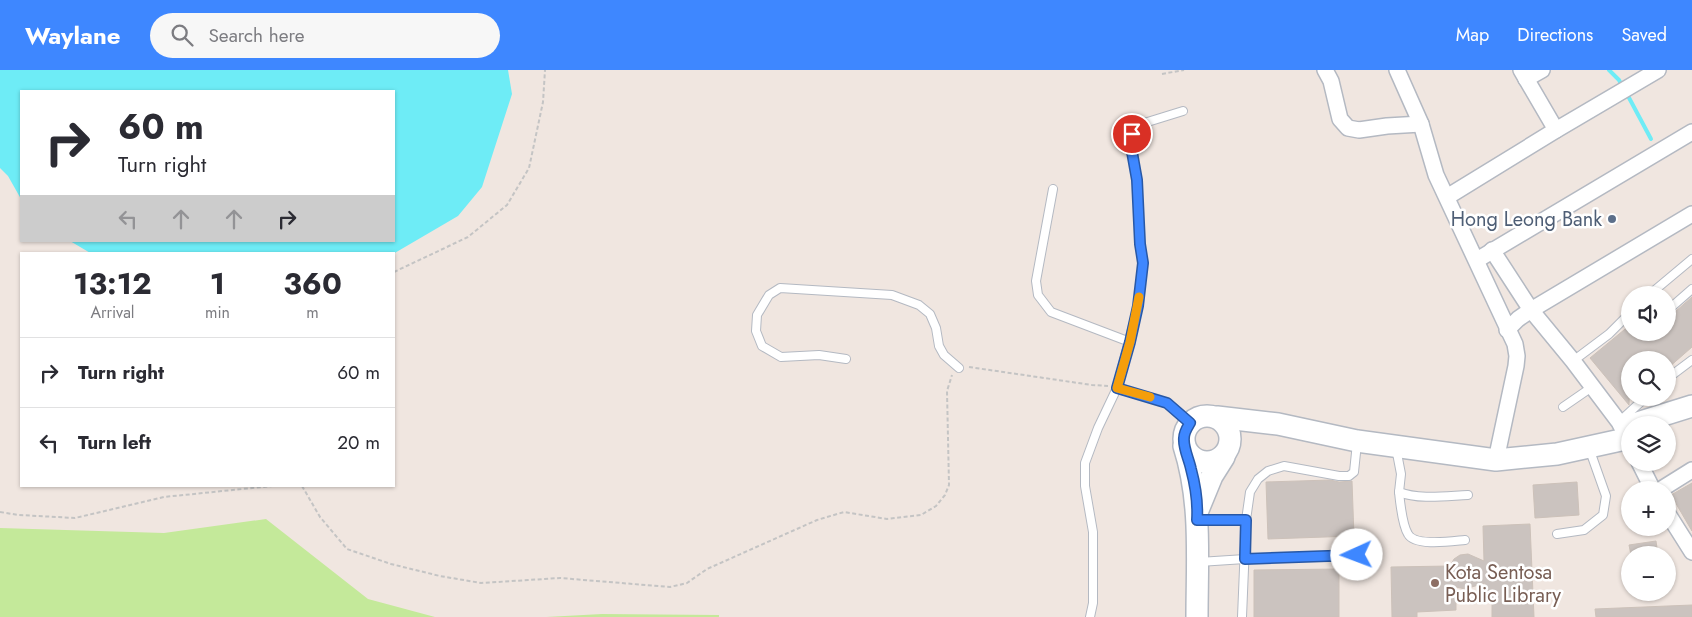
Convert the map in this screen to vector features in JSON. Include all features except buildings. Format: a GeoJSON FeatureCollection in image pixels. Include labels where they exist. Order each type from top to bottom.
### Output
{"type":"FeatureCollection","features":[{"type":"Feature","properties":{"kind":"street"},"geometry":{"type":"LineString","coordinates":[[1325,70],[1331,81],[1340,119],[1348,128],[1359,130],[1421,124]]}},
{"type":"Feature","properties":{"kind":"street"},"geometry":{"type":"LineString","coordinates":[[1397,70],[1421,124],[1436,175],[1477,260],[1518,356],[1496,460]]}},
{"type":"Feature","properties":{"kind":"street"},"geometry":{"type":"LineString","coordinates":[[1542,70],[1524,75],[1556,130]]}},
{"type":"Feature","properties":{"kind":"street"},"geometry":{"type":"LineString","coordinates":[[1447,197],[1658,70]]}},
{"type":"Feature","properties":{"kind":"street"},"geometry":{"type":"LineString","coordinates":[[1477,260],[1692,132]]}},
{"type":"Feature","properties":{"kind":"street"},"geometry":{"type":"LineString","coordinates":[[1507,330],[1531,310],[1692,214]]}},
{"type":"Feature","properties":{"kind":"street"},"geometry":{"type":"LineString","coordinates":[[1492,250],[1531,310],[1621,423]]}},
{"type":"Feature","properties":{"kind":"street"},"geometry":{"type":"LineString","coordinates":[[1666,416],[1692,406]]}},
{"type":"Feature","properties":{"kind":"street"},"geometry":{"type":"LineString","coordinates":[[1197,617],[1197,517],[1192,470],[1184,446],[1185,431],[1190,423],[1201,417],[1210,416],[1278,424],[1358,441],[1496,460],[1557,454],[1589,446],[1621,433]]}},
{"type":"Feature","properties":{"kind":"street"},"geometry":{"type":"LineString","coordinates":[[1197,517],[1212,476],[1226,453],[1231,434],[1227,426],[1217,418]]}},
{"type":"Feature","properties":{"kind":"street"},"geometry":{"type":"LineString","coordinates":[[1676,425],[1692,420]]}},
{"type":"Feature","properties":{"kind":"street"},"geometry":{"type":"LineString","coordinates":[[1184,446],[1194,459],[1203,463],[1213,462],[1242,439],[1278,424]]}},
{"type":"Feature","properties":{"kind":"street"},"geometry":{"type":"LineString","coordinates":[[1674,481],[1692,470]]}},
{"type":"Feature","properties":{"kind":"street"},"geometry":{"type":"LineString","coordinates":[[1676,525],[1690,543]]}},
{"type":"Feature","properties":{"kind":"lane"},"geometry":{"type":"LineString","coordinates":[[1090,617],[1093,604],[1093,532],[1085,486],[1085,463],[1098,428],[1117,388],[1138,306],[1143,263],[1137,180],[1132,152],[1132,134],[1141,124],[1183,111]]}},
{"type":"Feature","properties":{"kind":"lane"},"geometry":{"type":"LineString","coordinates":[[1054,189],[1036,281],[1038,295],[1051,312],[1130,342]]}},
{"type":"Feature","properties":{"kind":"lane"},"geometry":{"type":"LineString","coordinates":[[1660,286],[1692,259]]}},
{"type":"Feature","properties":{"kind":"lane"},"geometry":{"type":"LineString","coordinates":[[846,358],[819,355],[781,357],[762,346],[756,331],[757,315],[769,295],[780,288],[892,295],[919,305],[930,314],[936,328],[939,346],[944,356],[959,368]]}},
{"type":"Feature","properties":{"kind":"lane"},"geometry":{"type":"LineString","coordinates":[[1676,303],[1692,289]]}},
{"type":"Feature","properties":{"kind":"lane"},"geometry":{"type":"LineString","coordinates":[[1573,361],[1609,334],[1621,322]]}},
{"type":"Feature","properties":{"kind":"lane"},"geometry":{"type":"LineString","coordinates":[[1676,373],[1690,365]]}},
{"type":"Feature","properties":{"kind":"lane"},"geometry":{"type":"LineString","coordinates":[[1563,407],[1592,387]]}},
{"type":"Feature","properties":{"kind":"lane"},"geometry":{"type":"LineString","coordinates":[[1117,388],[1167,403],[1190,423]]}},
{"type":"Feature","properties":{"kind":"lane"},"geometry":{"type":"LineString","coordinates":[[1242,617],[1246,520],[1250,492],[1258,479],[1268,472],[1284,466],[1349,476],[1354,472],[1358,441]]}},
{"type":"Feature","properties":{"kind":"lane"},"geometry":{"type":"LineString","coordinates":[[1396,446],[1401,474],[1398,492],[1408,535],[1413,539],[1424,542],[1465,540]]}},
{"type":"Feature","properties":{"kind":"lane"},"geometry":{"type":"LineString","coordinates":[[1558,534],[1584,530],[1603,515],[1606,496],[1589,446]]}},
{"type":"Feature","properties":{"kind":"lane"},"geometry":{"type":"LineString","coordinates":[[1398,492],[1416,496],[1468,495]]}},
{"type":"Feature","properties":{"kind":"lane"},"geometry":{"type":"LineString","coordinates":[[1197,517],[1246,520]]}},
{"type":"Feature","properties":{"kind":"lane"},"geometry":{"type":"LineString","coordinates":[[1197,562],[1357,555]]}},
{"type":"Feature","properties":{"kind":"path"},"geometry":{"type":"LineString","coordinates":[[395,272],[468,238],[507,205],[529,168],[543,102],[545,70]]}},
{"type":"Feature","properties":{"kind":"path"},"geometry":{"type":"LineString","coordinates":[[1162,74],[1184,70]]}},
{"type":"Feature","properties":{"kind":"path"},"geometry":{"type":"LineString","coordinates":[[303,487],[320,517],[347,549],[392,564],[440,576],[481,583],[560,578],[670,587],[687,583],[707,569],[816,520],[844,512],[887,519],[922,515],[936,506],[945,496],[949,485],[947,391],[952,376],[959,368],[971,366],[1092,386],[1117,388]]}},
{"type":"Feature","properties":{"kind":"path"},"geometry":{"type":"LineString","coordinates":[[0,512],[75,518],[164,497],[262,487]]}},
{"type":"Feature","properties":{"kind":"green space"},"geometry":{"type":"Polygon","coordinates":[[[266,519],[368,599],[435,617],[0,617],[0,528],[164,533],[266,519]]]}},
{"type":"Feature","properties":{"kind":"green space"},"geometry":{"type":"Polygon","coordinates":[[[602,614],[719,615],[719,617],[546,617],[602,614]]]}},
{"type":"Feature","properties":{"kind":"water"},"geometry":{"type":"Polygon","coordinates":[[[0,70],[508,70],[512,94],[482,187],[458,216],[395,253],[89,252],[72,242],[395,242],[395,90],[20,90],[20,197],[8,176],[0,168],[0,70]]]}},
{"type":"Feature","properties":{"kind":"waterway"},"geometry":{"type":"LineString","coordinates":[[1609,70],[1619,80],[1623,88]]}},
{"type":"Feature","properties":{"kind":"waterway"},"geometry":{"type":"LineString","coordinates":[[1627,94],[1651,139]]}},
{"type":"Feature","properties":{"kind":"slow traffic"},"geometry":{"type":"LineString","coordinates":[[1139,297],[1130,342],[1117,388],[1150,397]]}},
{"type":"Feature","properties":{"kind":"place","name":"Hong Leong Bank"},"geometry":{"type":"Point","coordinates":[1612,219]}},
{"type":"Feature","properties":{"kind":"place","name":"Kota Sentosa Public Library"},"geometry":{"type":"Point","coordinates":[1435,583]}},
{"type":"Feature","properties":{"kind":"route"},"geometry":{"type":"LineString","coordinates":[[1132,134],[1132,152],[1137,180],[1138,217],[1143,263],[1138,306],[1117,388],[1167,403],[1190,423],[1185,431],[1184,446],[1192,470],[1197,520],[1246,520],[1245,559],[1357,555]]}}]}
